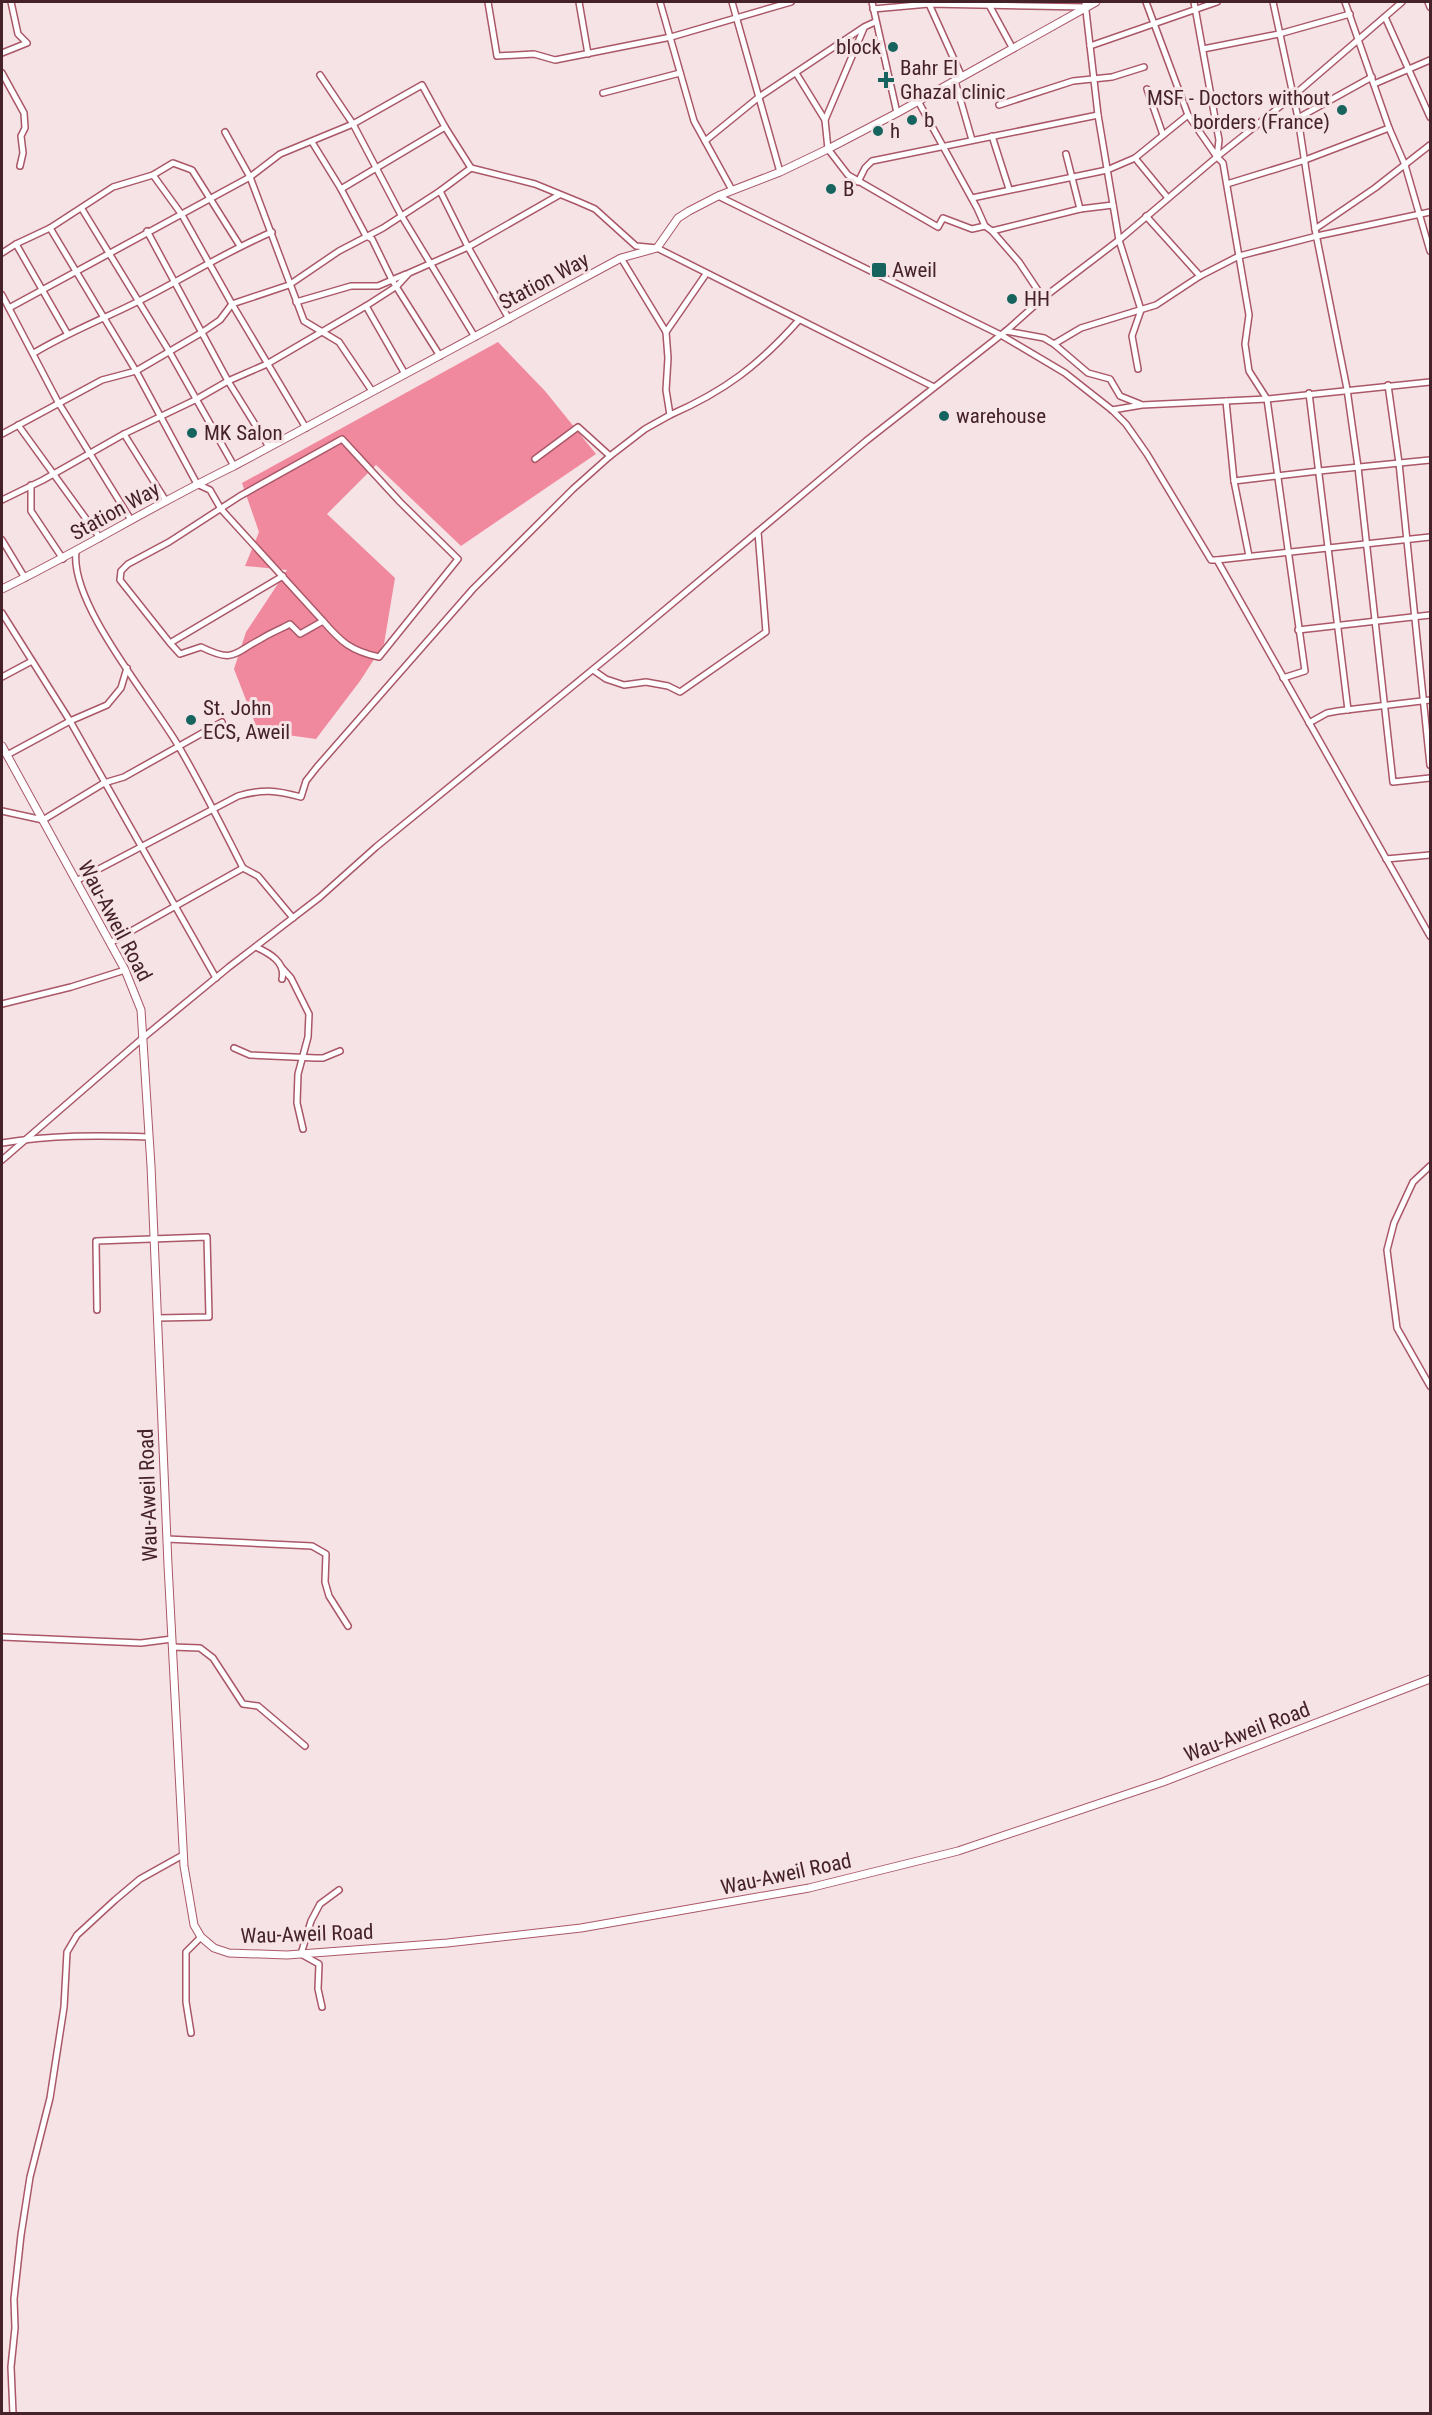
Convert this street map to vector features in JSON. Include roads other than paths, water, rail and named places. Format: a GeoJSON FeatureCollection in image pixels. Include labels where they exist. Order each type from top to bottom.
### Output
{"type":"FeatureCollection","features":[{"type":"Feature","properties":{"kind":"main road"},"geometry":{"type":"LineString","coordinates":[[657,248],[678,218],[718,196],[780,172],[828,149],[1013,49],[1085,4],[1096,2]]}},
{"type":"Feature","properties":{"kind":"main road","name":"Station Way"},"geometry":{"type":"LineString","coordinates":[[2,589],[63,559],[197,484],[306,428],[621,258],[657,248]]}},
{"type":"Feature","properties":{"kind":"main road","name":"Wau-Aweil Road"},"geometry":{"type":"LineString","coordinates":[[2,746],[125,970],[141,1011],[167,1539],[171,1565],[172,1643],[183,1855],[190,1908],[201,1937],[221,1952],[301,1954],[447,1943],[580,1928],[732,1903],[885,1870],[958,1851],[1163,1782],[1431,1679]]}},
{"type":"Feature","properties":{"kind":"street"},"geometry":{"type":"LineString","coordinates":[[2,53],[27,43],[18,34],[11,2]]}},
{"type":"Feature","properties":{"kind":"street"},"geometry":{"type":"LineString","coordinates":[[488,2],[497,56],[534,54],[555,60],[670,37],[790,2]]}},
{"type":"Feature","properties":{"kind":"street"},"geometry":{"type":"LineString","coordinates":[[579,2],[588,54]]}},
{"type":"Feature","properties":{"kind":"street"},"geometry":{"type":"LineString","coordinates":[[660,2],[694,121],[732,190]]}},
{"type":"Feature","properties":{"kind":"street"},"geometry":{"type":"LineString","coordinates":[[732,2],[780,172]]}},
{"type":"Feature","properties":{"kind":"street"},"geometry":{"type":"LineString","coordinates":[[872,2],[897,113]]}},
{"type":"Feature","properties":{"kind":"street"},"geometry":{"type":"LineString","coordinates":[[873,9],[876,2]]}},
{"type":"Feature","properties":{"kind":"street"},"geometry":{"type":"LineString","coordinates":[[1146,2],[1188,115],[1223,163],[1249,315],[1245,344],[1249,371],[1267,399],[1305,671],[1283,678]]}},
{"type":"Feature","properties":{"kind":"street"},"geometry":{"type":"LineString","coordinates":[[1090,46],[1154,23],[1195,4],[1217,2]]}},
{"type":"Feature","properties":{"kind":"street"},"geometry":{"type":"LineString","coordinates":[[1273,2],[1298,118],[1315,229],[1347,389],[1376,620],[1393,782],[1431,778]]}},
{"type":"Feature","properties":{"kind":"street"},"geometry":{"type":"LineString","coordinates":[[1345,2],[1389,129],[1405,165],[1431,251]]}},
{"type":"Feature","properties":{"kind":"street"},"geometry":{"type":"LineString","coordinates":[[2,1160],[144,1037],[293,918],[866,441],[1003,333],[1043,298],[1119,240],[1402,2]]}},
{"type":"Feature","properties":{"kind":"street"},"geometry":{"type":"LineString","coordinates":[[1428,2],[1431,7]]}},
{"type":"Feature","properties":{"kind":"street"},"geometry":{"type":"LineString","coordinates":[[988,3],[1013,49]]}},
{"type":"Feature","properties":{"kind":"street"},"geometry":{"type":"LineString","coordinates":[[873,9],[929,4],[1085,4],[1098,115],[1119,240],[1141,310],[1132,336],[1138,369]]}},
{"type":"Feature","properties":{"kind":"street"},"geometry":{"type":"LineString","coordinates":[[929,4],[962,77]]}},
{"type":"Feature","properties":{"kind":"street"},"geometry":{"type":"LineString","coordinates":[[1195,4],[1219,140],[1217,157]]}},
{"type":"Feature","properties":{"kind":"street"},"geometry":{"type":"LineString","coordinates":[[1203,49],[1279,34],[1350,14]]}},
{"type":"Feature","properties":{"kind":"street"},"geometry":{"type":"LineString","coordinates":[[1385,17],[1431,117]]}},
{"type":"Feature","properties":{"kind":"street"},"geometry":{"type":"LineString","coordinates":[[705,141],[759,97],[875,22]]}},
{"type":"Feature","properties":{"kind":"street"},"geometry":{"type":"LineString","coordinates":[[825,120],[864,27]]}},
{"type":"Feature","properties":{"kind":"street"},"geometry":{"type":"LineString","coordinates":[[1374,84],[1431,60]]}},
{"type":"Feature","properties":{"kind":"street"},"geometry":{"type":"LineString","coordinates":[[999,105],[1072,81],[1112,77],[1144,67]]}},
{"type":"Feature","properties":{"kind":"street"},"geometry":{"type":"LineString","coordinates":[[2,73],[24,113],[25,128],[21,136],[20,166]]}},
{"type":"Feature","properties":{"kind":"street"},"geometry":{"type":"LineString","coordinates":[[603,93],[680,73]]}},
{"type":"Feature","properties":{"kind":"street"},"geometry":{"type":"LineString","coordinates":[[796,73],[825,120],[828,149],[848,175],[858,183],[938,227],[943,218],[972,229],[985,226]]}},
{"type":"Feature","properties":{"kind":"street"},"geometry":{"type":"LineString","coordinates":[[321,75],[353,124],[401,215],[475,337]]}},
{"type":"Feature","properties":{"kind":"street"},"geometry":{"type":"LineString","coordinates":[[1298,118],[1372,77]]}},
{"type":"Feature","properties":{"kind":"street"},"geometry":{"type":"LineString","coordinates":[[955,81],[972,140]]}},
{"type":"Feature","properties":{"kind":"street"},"geometry":{"type":"LineString","coordinates":[[9,308],[250,177],[280,154],[353,124],[422,85],[471,168],[535,184],[595,209],[636,246],[657,248],[934,387]]}},
{"type":"Feature","properties":{"kind":"street"},"geometry":{"type":"LineString","coordinates":[[1147,89],[1163,135]]}},
{"type":"Feature","properties":{"kind":"street"},"geometry":{"type":"LineString","coordinates":[[918,100],[985,226],[1019,262],[1043,298]]}},
{"type":"Feature","properties":{"kind":"street"},"geometry":{"type":"LineString","coordinates":[[858,183],[865,168],[872,161],[1098,115]]}},
{"type":"Feature","properties":{"kind":"street"},"geometry":{"type":"LineString","coordinates":[[972,198],[1107,170],[1135,158],[1188,115]]}},
{"type":"Feature","properties":{"kind":"street"},"geometry":{"type":"LineString","coordinates":[[341,189],[445,127]]}},
{"type":"Feature","properties":{"kind":"street"},"geometry":{"type":"LineString","coordinates":[[1227,184],[1305,160],[1389,129]]}},
{"type":"Feature","properties":{"kind":"street"},"geometry":{"type":"LineString","coordinates":[[225,132],[250,177],[304,321],[339,342],[372,391]]}},
{"type":"Feature","properties":{"kind":"street"},"geometry":{"type":"LineString","coordinates":[[992,136],[1009,189]]}},
{"type":"Feature","properties":{"kind":"street"},"geometry":{"type":"LineString","coordinates":[[312,142],[366,236],[372,239],[392,280],[440,356]]}},
{"type":"Feature","properties":{"kind":"street"},"geometry":{"type":"LineString","coordinates":[[1315,229],[1431,145]]}},
{"type":"Feature","properties":{"kind":"street"},"geometry":{"type":"LineString","coordinates":[[1066,153],[1080,210]]}},
{"type":"Feature","properties":{"kind":"street"},"geometry":{"type":"LineString","coordinates":[[1135,158],[1168,198]]}},
{"type":"Feature","properties":{"kind":"street"},"geometry":{"type":"LineString","coordinates":[[2,253],[82,209],[113,187],[153,175],[173,163],[192,170],[212,198],[240,246]]}},
{"type":"Feature","properties":{"kind":"street"},"geometry":{"type":"LineString","coordinates":[[2,434],[102,380],[136,371],[220,320],[232,304],[289,285],[339,251],[383,228],[471,168]]}},
{"type":"Feature","properties":{"kind":"street"},"geometry":{"type":"LineString","coordinates":[[153,175],[182,215],[306,428]]}},
{"type":"Feature","properties":{"kind":"street"},"geometry":{"type":"LineString","coordinates":[[440,191],[468,248],[509,319]]}},
{"type":"Feature","properties":{"kind":"street"},"geometry":{"type":"LineString","coordinates":[[296,302],[351,286],[378,286],[430,265],[468,248],[559,195]]}},
{"type":"Feature","properties":{"kind":"street"},"geometry":{"type":"LineString","coordinates":[[718,196],[1003,333],[1065,373],[1126,424],[1147,454],[1211,560],[1431,537]]}},
{"type":"Feature","properties":{"kind":"street"},"geometry":{"type":"LineString","coordinates":[[992,231],[1080,210],[1113,205]]}},
{"type":"Feature","properties":{"kind":"street"},"geometry":{"type":"LineString","coordinates":[[82,209],[169,351],[234,466]]}},
{"type":"Feature","properties":{"kind":"street"},"geometry":{"type":"LineString","coordinates":[[1054,344],[1082,328],[1156,305],[1200,276],[1239,256],[1317,236],[1431,212]]}},
{"type":"Feature","properties":{"kind":"street"},"geometry":{"type":"LineString","coordinates":[[1146,216],[1200,276]]}},
{"type":"Feature","properties":{"kind":"street"},"geometry":{"type":"LineString","coordinates":[[50,228],[105,317],[197,484],[210,490],[221,509],[283,576],[323,621],[339,640],[358,652],[379,657],[458,559],[400,502],[342,439],[221,509],[169,542],[128,564],[121,571],[120,580],[180,654],[201,647],[220,656],[236,655],[260,639],[290,624],[300,634],[323,621]]}},
{"type":"Feature","properties":{"kind":"street"},"geometry":{"type":"LineString","coordinates":[[147,231],[228,381],[269,447]]}},
{"type":"Feature","properties":{"kind":"street"},"geometry":{"type":"LineString","coordinates":[[34,352],[67,333],[138,302],[240,246],[272,232]]}},
{"type":"Feature","properties":{"kind":"street"},"geometry":{"type":"LineString","coordinates":[[16,244],[67,333]]}},
{"type":"Feature","properties":{"kind":"street"},"geometry":{"type":"LineString","coordinates":[[621,258],[666,332],[668,358],[666,390],[670,415]]}},
{"type":"Feature","properties":{"kind":"street"},"geometry":{"type":"LineString","coordinates":[[2,500],[54,474],[124,434],[195,400],[228,381],[267,364],[324,333],[397,286],[409,273]]}},
{"type":"Feature","properties":{"kind":"street"},"geometry":{"type":"LineString","coordinates":[[666,332],[706,274]]}},
{"type":"Feature","properties":{"kind":"street"},"geometry":{"type":"LineString","coordinates":[[2,295],[34,352],[58,402],[131,520]]}},
{"type":"Feature","properties":{"kind":"street"},"geometry":{"type":"LineString","coordinates":[[366,306],[405,374]]}},
{"type":"Feature","properties":{"kind":"street"},"geometry":{"type":"LineString","coordinates":[[76,881],[238,796],[259,790],[274,790],[301,796],[306,781],[317,767],[473,589],[573,489],[645,429],[738,379],[778,344],[799,320]]}},
{"type":"Feature","properties":{"kind":"street"},"geometry":{"type":"LineString","coordinates":[[1003,333],[1044,339],[1054,344],[1088,373],[1110,379],[1120,396],[1142,405]]}},
{"type":"Feature","properties":{"kind":"street"},"geometry":{"type":"LineString","coordinates":[[1112,410],[1142,405],[1267,399],[1347,389],[1430,383]]}},
{"type":"Feature","properties":{"kind":"street"},"geometry":{"type":"LineString","coordinates":[[1388,385],[1427,700],[1431,765]]}},
{"type":"Feature","properties":{"kind":"street"},"geometry":{"type":"LineString","coordinates":[[1309,393],[1348,710]]}},
{"type":"Feature","properties":{"kind":"street"},"geometry":{"type":"LineString","coordinates":[[1226,401],[1234,481],[1250,556]]}},
{"type":"Feature","properties":{"kind":"street"},"geometry":{"type":"LineString","coordinates":[[18,425],[100,538]]}},
{"type":"Feature","properties":{"kind":"street"},"geometry":{"type":"LineString","coordinates":[[535,459],[579,427],[610,456]]}},
{"type":"Feature","properties":{"kind":"street"},"geometry":{"type":"LineString","coordinates":[[124,434],[166,501]]}},
{"type":"Feature","properties":{"kind":"street"},"geometry":{"type":"LineString","coordinates":[[1234,481],[1431,460]]}},
{"type":"Feature","properties":{"kind":"street"},"geometry":{"type":"LineString","coordinates":[[31,485],[31,510],[63,559]]}},
{"type":"Feature","properties":{"kind":"street"},"geometry":{"type":"LineString","coordinates":[[593,670],[606,679],[624,685],[646,682],[668,686],[680,692],[766,632],[758,532]]}},
{"type":"Feature","properties":{"kind":"street"},"geometry":{"type":"LineString","coordinates":[[2,540],[25,578]]}},
{"type":"Feature","properties":{"kind":"street"},"geometry":{"type":"LineString","coordinates":[[76,552],[75,559],[82,589],[102,629],[178,745],[243,868],[258,876],[293,918]]}},
{"type":"Feature","properties":{"kind":"street"},"geometry":{"type":"LineString","coordinates":[[1216,560],[1431,936]]}},
{"type":"Feature","properties":{"kind":"street"},"geometry":{"type":"LineString","coordinates":[[170,643],[283,576]]}},
{"type":"Feature","properties":{"kind":"street"},"geometry":{"type":"LineString","coordinates":[[2,613],[70,721],[216,978]]}},
{"type":"Feature","properties":{"kind":"street"},"geometry":{"type":"LineString","coordinates":[[1299,630],[1431,615]]}},
{"type":"Feature","properties":{"kind":"street"},"geometry":{"type":"LineString","coordinates":[[2,677],[32,661]]}},
{"type":"Feature","properties":{"kind":"street"},"geometry":{"type":"LineString","coordinates":[[7,755],[70,721],[107,705],[121,688],[127,668]]}},
{"type":"Feature","properties":{"kind":"street"},"geometry":{"type":"LineString","coordinates":[[1308,723],[1327,713],[1427,700]]}},
{"type":"Feature","properties":{"kind":"street"},"geometry":{"type":"LineString","coordinates":[[2,811],[43,820],[104,783],[124,777],[222,722]]}},
{"type":"Feature","properties":{"kind":"street"},"geometry":{"type":"LineString","coordinates":[[1386,859],[1431,855]]}},
{"type":"Feature","properties":{"kind":"street"},"geometry":{"type":"LineString","coordinates":[[110,943],[243,868]]}},
{"type":"Feature","properties":{"kind":"street"},"geometry":{"type":"LineString","coordinates":[[256,947],[275,958],[291,978],[309,1014],[308,1037],[298,1074],[297,1103],[303,1129]]}},
{"type":"Feature","properties":{"kind":"street"},"geometry":{"type":"LineString","coordinates":[[282,968],[282,979]]}},
{"type":"Feature","properties":{"kind":"street"},"geometry":{"type":"LineString","coordinates":[[2,1004],[71,987],[125,970]]}},
{"type":"Feature","properties":{"kind":"street"},"geometry":{"type":"LineString","coordinates":[[234,1048],[250,1054],[303,1058],[323,1058],[340,1051]]}},
{"type":"Feature","properties":{"kind":"street"},"geometry":{"type":"LineString","coordinates":[[2,1143],[87,1134],[148,1137]]}},
{"type":"Feature","properties":{"kind":"street"},"geometry":{"type":"LineString","coordinates":[[1431,1166],[1413,1182],[1394,1223],[1387,1250],[1397,1328],[1431,1386]]}},
{"type":"Feature","properties":{"kind":"street"},"geometry":{"type":"LineString","coordinates":[[97,1310],[96,1241],[207,1237],[209,1317],[157,1318]]}},
{"type":"Feature","properties":{"kind":"street"},"geometry":{"type":"LineString","coordinates":[[167,1539],[214,1539],[312,1546],[326,1554],[325,1582],[329,1596],[348,1626]]}},
{"type":"Feature","properties":{"kind":"street"},"geometry":{"type":"LineString","coordinates":[[2,1637],[172,1643],[200,1648],[213,1658],[243,1704],[258,1706],[305,1746]]}},
{"type":"Feature","properties":{"kind":"street"},"geometry":{"type":"LineString","coordinates":[[13,2414],[11,2367],[15,2328],[14,2299],[21,2235],[30,2177],[50,2098],[64,2007],[67,1953],[77,1935],[106,1907],[140,1879],[183,1855]]}},
{"type":"Feature","properties":{"kind":"street"},"geometry":{"type":"LineString","coordinates":[[322,2007],[318,1989],[319,1964],[301,1954],[311,1921],[320,1904],[339,1890]]}},
{"type":"Feature","properties":{"kind":"street"},"geometry":{"type":"LineString","coordinates":[[191,2034],[186,2002],[186,1952],[201,1937]]}},
{"type":"Feature","properties":{"kind":"place","name":"block"},"geometry":{"type":"Point","coordinates":[893,47]}},
{"type":"Feature","properties":{"kind":"place","name":"Bahr El Ghazal clinic"},"geometry":{"type":"Point","coordinates":[886,80]}},
{"type":"Feature","properties":{"kind":"place","name":"MSF - Doctors without borders (France)"},"geometry":{"type":"Point","coordinates":[1342,110]}},
{"type":"Feature","properties":{"kind":"place","name":"b"},"geometry":{"type":"Point","coordinates":[912,120]}},
{"type":"Feature","properties":{"kind":"place","name":"h"},"geometry":{"type":"Point","coordinates":[878,131]}},
{"type":"Feature","properties":{"kind":"place","name":"B"},"geometry":{"type":"Point","coordinates":[831,189]}},
{"type":"Feature","properties":{"kind":"place","name":"Aweil"},"geometry":{"type":"Point","coordinates":[879,270]}},
{"type":"Feature","properties":{"kind":"place","name":"HH"},"geometry":{"type":"Point","coordinates":[1012,299]}},
{"type":"Feature","properties":{"kind":"place","name":"warehouse"},"geometry":{"type":"Point","coordinates":[944,416]}},
{"type":"Feature","properties":{"kind":"place","name":"MK Salon"},"geometry":{"type":"Point","coordinates":[192,433]}},
{"type":"Feature","properties":{"kind":"place","name":"St. John ECS, Aweil"},"geometry":{"type":"Point","coordinates":[191,720]}}]}
